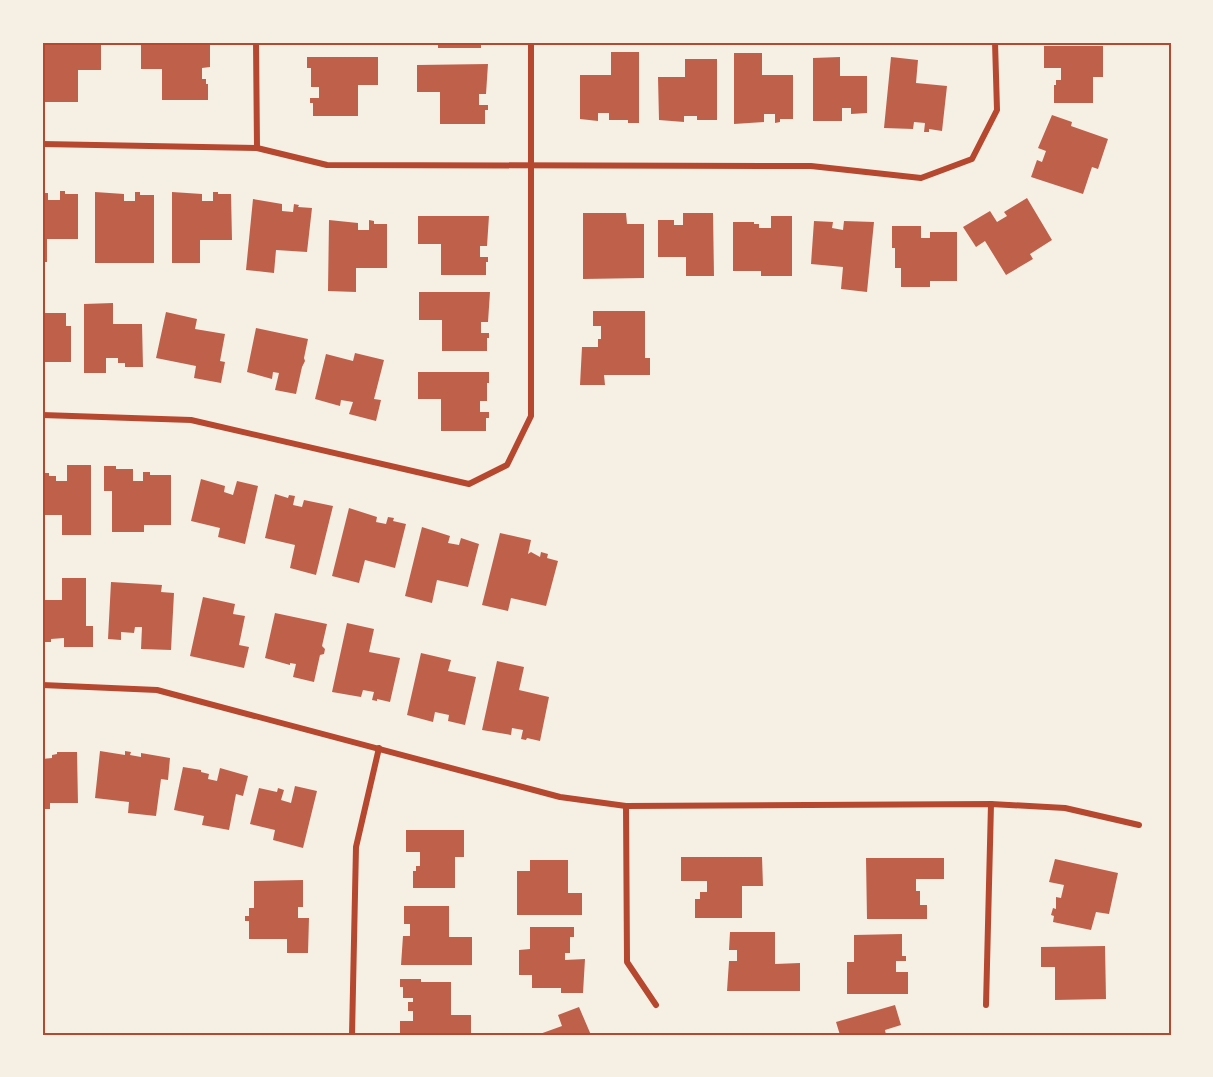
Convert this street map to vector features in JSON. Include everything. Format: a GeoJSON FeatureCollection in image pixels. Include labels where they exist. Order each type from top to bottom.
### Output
{"type":"FeatureCollection","features":[{"type":"Feature","properties":{"kind":"street"},"geometry":{"type":"LineString","coordinates":[[256,42],[257,148]]}},
{"type":"Feature","properties":{"kind":"street"},"geometry":{"type":"LineString","coordinates":[[42,415],[191,420],[469,484],[507,465],[531,416],[531,42]]}},
{"type":"Feature","properties":{"kind":"street"},"geometry":{"type":"LineString","coordinates":[[42,144],[257,148],[327,165],[811,166],[921,178],[972,159],[997,110],[995,42]]}},
{"type":"Feature","properties":{"kind":"street"},"geometry":{"type":"LineString","coordinates":[[42,685],[157,690],[560,797],[626,806],[991,804],[1065,808],[1139,825]]}},
{"type":"Feature","properties":{"kind":"street"},"geometry":{"type":"LineString","coordinates":[[352,1035],[356,847],[379,748]]}},
{"type":"Feature","properties":{"kind":"street"},"geometry":{"type":"LineString","coordinates":[[986,1005],[991,804]]}},
{"type":"Feature","properties":{"kind":"street"},"geometry":{"type":"LineString","coordinates":[[626,806],[627,962],[656,1005]]}},
{"type":"Feature","properties":{"kind":"building"},"geometry":{"type":"Polygon","coordinates":[[[188,42],[210,42],[210,67],[202,68],[202,79],[206,79],[206,84],[208,84],[208,100],[162,100],[162,69],[141,69],[141,44],[188,44],[188,42]]]}},
{"type":"Feature","properties":{"kind":"building"},"geometry":{"type":"Polygon","coordinates":[[[438,42],[481,42],[481,48],[438,48],[438,42]]]}},
{"type":"Feature","properties":{"kind":"building"},"geometry":{"type":"Polygon","coordinates":[[[42,43],[101,43],[101,70],[78,70],[78,102],[42,102],[42,43]]]}},
{"type":"Feature","properties":{"kind":"building"},"geometry":{"type":"Polygon","coordinates":[[[1044,46],[1103,46],[1103,77],[1093,77],[1093,103],[1054,103],[1054,85],[1056,85],[1056,80],[1061,80],[1061,68],[1044,68],[1044,46]]]}},
{"type":"Feature","properties":{"kind":"building"},"geometry":{"type":"Polygon","coordinates":[[[611,52],[639,52],[639,123],[628,123],[628,120],[609,120],[609,113],[598,113],[598,121],[580,119],[580,75],[611,75],[611,52]]]}},
{"type":"Feature","properties":{"kind":"building"},"geometry":{"type":"Polygon","coordinates":[[[734,53],[762,53],[762,75],[793,75],[793,119],[780,119],[780,122],[775,123],[775,114],[764,114],[764,122],[734,124],[734,53]]]}},
{"type":"Feature","properties":{"kind":"building"},"geometry":{"type":"Polygon","coordinates":[[[307,57],[378,57],[378,85],[358,85],[358,116],[313,116],[313,103],[310,103],[310,98],[319,98],[319,87],[311,87],[311,68],[307,68],[307,57]]]}},
{"type":"Feature","properties":{"kind":"building"},"geometry":{"type":"Polygon","coordinates":[[[840,57],[840,76],[867,76],[867,113],[851,114],[851,108],[842,108],[842,121],[813,121],[813,58],[840,57]]]}},
{"type":"Feature","properties":{"kind":"building"},"geometry":{"type":"Polygon","coordinates":[[[891,57],[918,60],[916,83],[947,86],[942,131],[929,129],[929,132],[924,132],[925,123],[914,122],[913,129],[884,128],[891,57]]]}},
{"type":"Feature","properties":{"kind":"building"},"geometry":{"type":"Polygon","coordinates":[[[685,59],[717,59],[717,120],[697,120],[697,116],[684,116],[684,122],[659,120],[658,77],[685,77],[685,59]]]}},
{"type":"Feature","properties":{"kind":"building"},"geometry":{"type":"Polygon","coordinates":[[[488,64],[486,94],[479,94],[479,105],[488,105],[488,110],[485,110],[485,124],[440,124],[440,92],[417,92],[417,65],[488,64]]]}},
{"type":"Feature","properties":{"kind":"building"},"geometry":{"type":"Polygon","coordinates":[[[1052,115],[1072,122],[1071,126],[1108,139],[1098,169],[1092,167],[1083,194],[1031,177],[1037,160],[1042,162],[1046,151],[1038,148],[1052,115]]]}},
{"type":"Feature","properties":{"kind":"building"},"geometry":{"type":"Polygon","coordinates":[[[60,191],[65,191],[65,194],[78,194],[78,239],[47,239],[47,262],[42,262],[42,193],[48,193],[48,200],[60,200],[60,191]]]}},
{"type":"Feature","properties":{"kind":"building"},"geometry":{"type":"Polygon","coordinates":[[[95,192],[124,194],[124,201],[135,201],[135,192],[140,192],[140,195],[154,195],[154,263],[95,263],[95,192]]]}},
{"type":"Feature","properties":{"kind":"building"},"geometry":{"type":"Polygon","coordinates":[[[172,192],[202,194],[202,201],[213,201],[213,192],[231,194],[232,240],[200,240],[200,263],[172,263],[172,192]]]}},
{"type":"Feature","properties":{"kind":"building"},"geometry":{"type":"Polygon","coordinates":[[[1027,198],[1052,240],[1030,254],[1033,259],[1006,275],[985,241],[976,247],[963,227],[990,211],[997,222],[1007,216],[1004,212],[1027,198]]]}},
{"type":"Feature","properties":{"kind":"building"},"geometry":{"type":"Polygon","coordinates":[[[253,199],[282,204],[282,211],[293,212],[294,204],[299,205],[298,207],[312,208],[307,252],[276,250],[274,273],[246,270],[253,199]]]}},
{"type":"Feature","properties":{"kind":"building"},"geometry":{"type":"Polygon","coordinates":[[[583,213],[626,213],[627,224],[644,224],[644,278],[583,279],[583,213]]]}},
{"type":"Feature","properties":{"kind":"building"},"geometry":{"type":"Polygon","coordinates":[[[683,213],[713,213],[714,276],[686,276],[686,257],[658,257],[658,220],[674,220],[674,225],[683,225],[683,213]]]}},
{"type":"Feature","properties":{"kind":"building"},"geometry":{"type":"Polygon","coordinates":[[[418,216],[489,216],[487,246],[480,246],[480,257],[488,257],[486,275],[441,275],[441,244],[418,244],[418,216]]]}},
{"type":"Feature","properties":{"kind":"building"},"geometry":{"type":"Polygon","coordinates":[[[771,216],[792,216],[792,276],[761,276],[761,271],[733,271],[733,222],[754,222],[754,224],[759,224],[759,228],[771,228],[771,216]]]}},
{"type":"Feature","properties":{"kind":"building"},"geometry":{"type":"Polygon","coordinates":[[[329,220],[358,223],[358,230],[369,230],[369,220],[374,221],[374,224],[387,224],[387,268],[356,268],[356,292],[328,291],[329,220]]]}},
{"type":"Feature","properties":{"kind":"building"},"geometry":{"type":"Polygon","coordinates":[[[814,221],[833,222],[832,228],[843,230],[844,221],[874,222],[867,292],[841,289],[843,267],[811,264],[814,221]]]}},
{"type":"Feature","properties":{"kind":"building"},"geometry":{"type":"Polygon","coordinates":[[[892,226],[921,226],[921,238],[930,238],[930,232],[957,232],[957,281],[930,281],[930,287],[901,287],[901,268],[895,268],[895,248],[892,248],[892,226]]]}},
{"type":"Feature","properties":{"kind":"building"},"geometry":{"type":"Polygon","coordinates":[[[419,292],[490,292],[488,322],[481,322],[481,333],[489,333],[487,351],[442,351],[442,320],[419,320],[419,292]]]}},
{"type":"Feature","properties":{"kind":"building"},"geometry":{"type":"Polygon","coordinates":[[[113,303],[113,324],[142,324],[143,367],[125,367],[125,363],[118,363],[118,358],[106,358],[106,373],[84,373],[84,304],[113,303]]]}},
{"type":"Feature","properties":{"kind":"building"},"geometry":{"type":"Polygon","coordinates":[[[593,311],[645,311],[645,358],[650,358],[650,375],[604,375],[605,385],[580,385],[582,347],[598,347],[598,339],[601,339],[601,326],[593,326],[593,311]]]}},
{"type":"Feature","properties":{"kind":"building"},"geometry":{"type":"Polygon","coordinates":[[[166,312],[197,319],[195,329],[225,334],[220,361],[225,362],[221,383],[194,378],[196,366],[156,358],[166,312]]]}},
{"type":"Feature","properties":{"kind":"building"},"geometry":{"type":"Polygon","coordinates":[[[42,313],[66,313],[66,326],[71,326],[71,362],[42,362],[42,313]]]}},
{"type":"Feature","properties":{"kind":"building"},"geometry":{"type":"Polygon","coordinates":[[[256,328],[308,339],[296,394],[275,390],[279,373],[273,372],[272,379],[247,372],[256,328]]]}},
{"type":"Feature","properties":{"kind":"building"},"geometry":{"type":"Polygon","coordinates":[[[355,353],[384,360],[374,399],[381,400],[376,421],[349,414],[353,402],[341,400],[340,406],[315,399],[326,354],[353,361],[355,353]]]}},
{"type":"Feature","properties":{"kind":"building"},"geometry":{"type":"Polygon","coordinates":[[[418,372],[489,372],[487,401],[480,401],[480,412],[489,412],[489,418],[486,418],[486,431],[441,431],[441,399],[418,399],[418,372]]]}},
{"type":"Feature","properties":{"kind":"building"},"geometry":{"type":"Polygon","coordinates":[[[67,465],[91,465],[91,535],[62,535],[62,515],[42,515],[42,473],[56,476],[56,481],[67,481],[67,465]]]}},
{"type":"Feature","properties":{"kind":"building"},"geometry":{"type":"Polygon","coordinates":[[[104,466],[133,469],[133,481],[143,481],[143,472],[150,472],[150,475],[171,475],[171,525],[144,525],[144,532],[112,532],[112,491],[104,491],[104,466]]]}},
{"type":"Feature","properties":{"kind":"building"},"geometry":{"type":"Polygon","coordinates":[[[201,479],[225,486],[224,492],[233,495],[237,481],[258,486],[245,544],[218,537],[220,528],[191,521],[201,479]]]}},
{"type":"Feature","properties":{"kind":"building"},"geometry":{"type":"Polygon","coordinates":[[[275,494],[288,498],[289,495],[295,496],[293,505],[302,507],[304,500],[333,506],[316,575],[290,568],[295,545],[265,538],[275,494]]]}},
{"type":"Feature","properties":{"kind":"building"},"geometry":{"type":"Polygon","coordinates":[[[349,508],[377,517],[376,522],[386,524],[388,517],[394,518],[393,521],[406,524],[395,568],[365,560],[359,583],[332,576],[349,508]]]}},
{"type":"Feature","properties":{"kind":"building"},"geometry":{"type":"Polygon","coordinates":[[[422,527],[450,536],[448,543],[459,545],[461,538],[479,544],[468,587],[437,580],[432,603],[405,596],[422,527]]]}},
{"type":"Feature","properties":{"kind":"building"},"geometry":{"type":"Polygon","coordinates":[[[500,533],[531,540],[528,554],[531,552],[540,557],[541,552],[548,554],[547,558],[558,561],[546,606],[511,598],[508,611],[482,605],[500,533]]]}},
{"type":"Feature","properties":{"kind":"building"},"geometry":{"type":"Polygon","coordinates":[[[62,578],[86,578],[86,626],[93,626],[93,647],[64,647],[64,638],[51,639],[51,642],[45,642],[45,646],[42,646],[42,600],[62,600],[62,578]]]}},
{"type":"Feature","properties":{"kind":"building"},"geometry":{"type":"Polygon","coordinates":[[[111,582],[162,585],[161,592],[174,593],[171,650],[141,649],[142,627],[135,627],[134,633],[121,632],[121,640],[108,639],[111,582]]]}},
{"type":"Feature","properties":{"kind":"building"},"geometry":{"type":"Polygon","coordinates":[[[203,597],[235,604],[233,614],[245,616],[239,645],[249,647],[244,668],[190,656],[203,597]]]}},
{"type":"Feature","properties":{"kind":"building"},"geometry":{"type":"Polygon","coordinates":[[[275,613],[327,624],[322,646],[325,649],[324,654],[320,655],[314,682],[293,677],[296,664],[290,663],[290,665],[265,658],[275,613]]]}},
{"type":"Feature","properties":{"kind":"building"},"geometry":{"type":"Polygon","coordinates":[[[347,623],[374,629],[369,652],[400,658],[390,702],[372,700],[374,692],[363,690],[361,697],[332,692],[347,623]]]}},
{"type":"Feature","properties":{"kind":"building"},"geometry":{"type":"Polygon","coordinates":[[[421,653],[451,660],[448,671],[476,677],[465,725],[448,721],[449,715],[435,712],[433,722],[407,715],[421,653]]]}},
{"type":"Feature","properties":{"kind":"building"},"geometry":{"type":"Polygon","coordinates":[[[497,661],[524,667],[519,690],[549,697],[540,741],[521,739],[523,730],[512,728],[511,735],[482,730],[497,661]]]}},
{"type":"Feature","properties":{"kind":"building"},"geometry":{"type":"Polygon","coordinates":[[[100,751],[125,755],[125,751],[131,752],[130,755],[141,757],[141,753],[170,758],[168,780],[161,779],[156,816],[128,813],[129,802],[95,798],[100,751]]]}},
{"type":"Feature","properties":{"kind":"building"},"geometry":{"type":"Polygon","coordinates":[[[57,752],[77,752],[78,803],[50,803],[50,809],[42,809],[42,759],[52,758],[52,755],[57,752]]]}},
{"type":"Feature","properties":{"kind":"building"},"geometry":{"type":"Polygon","coordinates":[[[183,767],[201,770],[209,774],[208,779],[217,781],[220,768],[248,776],[243,796],[236,794],[229,830],[202,825],[204,816],[174,810],[183,767]]]}},
{"type":"Feature","properties":{"kind":"building"},"geometry":{"type":"Polygon","coordinates":[[[295,786],[317,791],[303,848],[273,840],[275,830],[250,824],[259,788],[277,792],[278,788],[284,790],[281,800],[291,803],[295,786]]]}},
{"type":"Feature","properties":{"kind":"building"},"geometry":{"type":"Polygon","coordinates":[[[406,830],[464,830],[464,857],[455,857],[455,888],[413,888],[413,871],[416,871],[416,866],[420,866],[420,852],[406,852],[406,830]]]}},
{"type":"Feature","properties":{"kind":"building"},"geometry":{"type":"Polygon","coordinates":[[[681,857],[762,857],[763,886],[742,886],[742,918],[695,918],[695,899],[700,899],[700,892],[707,892],[707,881],[681,881],[681,857]]]}},
{"type":"Feature","properties":{"kind":"building"},"geometry":{"type":"Polygon","coordinates":[[[866,858],[944,858],[944,879],[916,879],[916,891],[920,891],[920,905],[927,905],[927,919],[867,919],[866,858]]]}},
{"type":"Feature","properties":{"kind":"building"},"geometry":{"type":"Polygon","coordinates":[[[1055,859],[1118,873],[1109,914],[1096,912],[1091,930],[1053,922],[1054,916],[1051,915],[1053,908],[1056,909],[1056,897],[1061,898],[1064,885],[1049,882],[1055,859]]]}},
{"type":"Feature","properties":{"kind":"building"},"geometry":{"type":"Polygon","coordinates":[[[530,860],[568,860],[568,893],[582,893],[582,915],[517,915],[517,871],[530,871],[530,860]]]}},
{"type":"Feature","properties":{"kind":"building"},"geometry":{"type":"Polygon","coordinates":[[[303,880],[303,907],[298,907],[298,918],[309,918],[308,953],[287,953],[287,939],[249,939],[249,921],[245,921],[245,916],[249,916],[249,908],[254,908],[254,881],[303,880]]]}},
{"type":"Feature","properties":{"kind":"building"},"geometry":{"type":"Polygon","coordinates":[[[404,906],[449,906],[449,937],[472,937],[472,965],[401,965],[403,936],[410,936],[410,924],[404,924],[404,906]]]}},
{"type":"Feature","properties":{"kind":"building"},"geometry":{"type":"Polygon","coordinates":[[[530,927],[574,927],[574,937],[570,937],[570,953],[565,953],[565,960],[585,959],[583,993],[561,993],[561,988],[532,988],[532,975],[519,975],[519,950],[530,949],[530,927]]]}},
{"type":"Feature","properties":{"kind":"building"},"geometry":{"type":"Polygon","coordinates":[[[730,932],[775,932],[775,964],[800,963],[800,991],[727,991],[729,961],[737,961],[737,950],[729,950],[730,932]]]}},
{"type":"Feature","properties":{"kind":"building"},"geometry":{"type":"Polygon","coordinates":[[[902,934],[902,956],[906,956],[906,961],[896,961],[896,972],[908,972],[908,994],[847,994],[847,962],[854,962],[854,935],[902,934]]]}},
{"type":"Feature","properties":{"kind":"building"},"geometry":{"type":"Polygon","coordinates":[[[1105,946],[1106,999],[1055,1000],[1055,967],[1041,967],[1041,947],[1105,946]]]}},
{"type":"Feature","properties":{"kind":"building"},"geometry":{"type":"Polygon","coordinates":[[[400,979],[451,982],[451,1015],[471,1015],[471,1035],[400,1035],[400,1021],[413,1021],[413,1011],[408,1011],[408,1002],[413,1002],[413,998],[403,998],[400,979]]]}},
{"type":"Feature","properties":{"kind":"building"},"geometry":{"type":"Polygon","coordinates":[[[895,1005],[901,1025],[885,1030],[886,1035],[840,1035],[836,1022],[895,1005]]]}},
{"type":"Feature","properties":{"kind":"building"},"geometry":{"type":"Polygon","coordinates":[[[579,1007],[591,1035],[537,1035],[562,1026],[558,1015],[579,1007]]]}}]}
